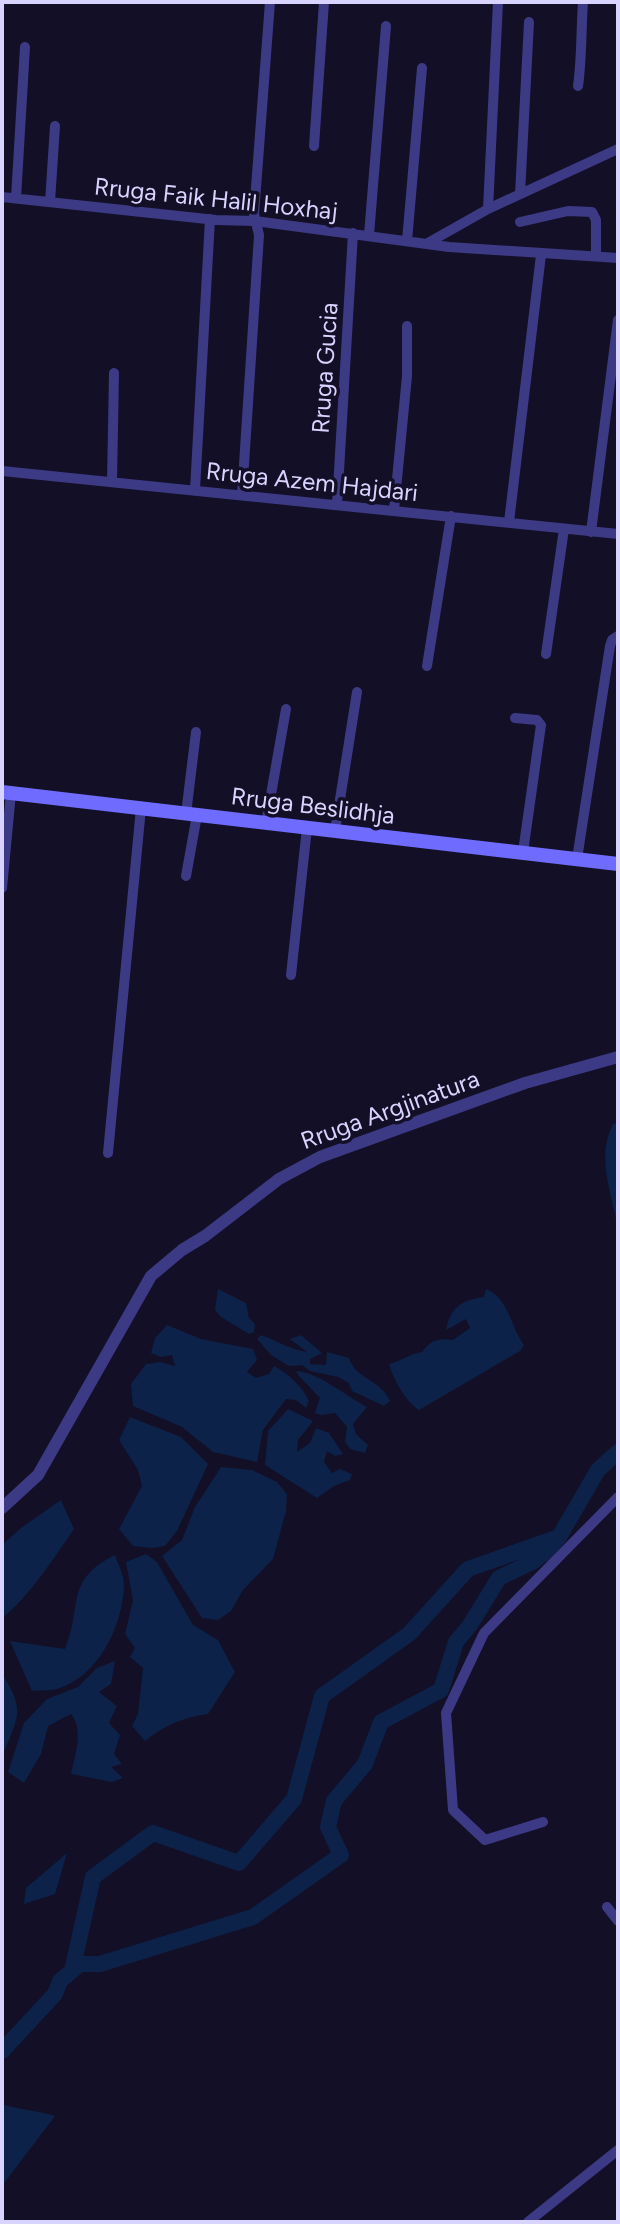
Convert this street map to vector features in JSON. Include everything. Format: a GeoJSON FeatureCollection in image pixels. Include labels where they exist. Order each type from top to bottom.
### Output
{"type":"FeatureCollection","features":[{"type":"Feature","properties":{"kind":"main road","name":"Rruga Beslidhja"},"geometry":{"type":"LineString","coordinates":[[7,793],[618,864]]}},
{"type":"Feature","properties":{"kind":"street"},"geometry":{"type":"LineString","coordinates":[[242,495],[259,235],[255,221],[255,196],[270,2]]}},
{"type":"Feature","properties":{"kind":"street"},"geometry":{"type":"LineString","coordinates":[[314,146],[324,2]]}},
{"type":"Feature","properties":{"kind":"street"},"geometry":{"type":"LineString","coordinates":[[488,209],[498,2]]}},
{"type":"Feature","properties":{"kind":"street"},"geometry":{"type":"LineString","coordinates":[[578,86],[583,2]]}},
{"type":"Feature","properties":{"kind":"street"},"geometry":{"type":"LineString","coordinates":[[520,194],[529,22]]}},
{"type":"Feature","properties":{"kind":"street"},"geometry":{"type":"LineString","coordinates":[[369,235],[386,26]]}},
{"type":"Feature","properties":{"kind":"street"},"geometry":{"type":"LineString","coordinates":[[16,198],[25,47]]}},
{"type":"Feature","properties":{"kind":"street"},"geometry":{"type":"LineString","coordinates":[[407,241],[422,68]]}},
{"type":"Feature","properties":{"kind":"street"},"geometry":{"type":"LineString","coordinates":[[50,202],[55,126]]}},
{"type":"Feature","properties":{"kind":"street"},"geometry":{"type":"LineString","coordinates":[[426,244],[488,209],[618,149]]}},
{"type":"Feature","properties":{"kind":"street","name":"Rruga Faik Halil Hoxhaj"},"geometry":{"type":"LineString","coordinates":[[2,197],[255,221],[426,244],[541,255],[618,258]]}},
{"type":"Feature","properties":{"kind":"street"},"geometry":{"type":"LineString","coordinates":[[520,222],[568,211],[592,212],[596,220],[596,256]]}},
{"type":"Feature","properties":{"kind":"street"},"geometry":{"type":"LineString","coordinates":[[195,490],[210,219]]}},
{"type":"Feature","properties":{"kind":"street","name":"Rruga Gucia"},"geometry":{"type":"LineString","coordinates":[[337,505],[353,233]]}},
{"type":"Feature","properties":{"kind":"street"},"geometry":{"type":"LineString","coordinates":[[509,522],[541,255]]}},
{"type":"Feature","properties":{"kind":"street"},"geometry":{"type":"LineString","coordinates":[[591,532],[618,320]]}},
{"type":"Feature","properties":{"kind":"street"},"geometry":{"type":"LineString","coordinates":[[394,510],[407,376],[407,326]]}},
{"type":"Feature","properties":{"kind":"street"},"geometry":{"type":"LineString","coordinates":[[112,482],[114,373]]}},
{"type":"Feature","properties":{"kind":"street","name":"Rruga Azem Hajdari"},"geometry":{"type":"LineString","coordinates":[[2,471],[618,534]]}},
{"type":"Feature","properties":{"kind":"street"},"geometry":{"type":"LineString","coordinates":[[427,666],[451,516]]}},
{"type":"Feature","properties":{"kind":"street"},"geometry":{"type":"LineString","coordinates":[[546,654],[564,529]]}},
{"type":"Feature","properties":{"kind":"street"},"geometry":{"type":"LineString","coordinates":[[577,859],[610,646],[618,636]]}},
{"type":"Feature","properties":{"kind":"street"},"geometry":{"type":"LineString","coordinates":[[335,831],[357,692]]}},
{"type":"Feature","properties":{"kind":"street"},"geometry":{"type":"LineString","coordinates":[[266,823],[286,709]]}},
{"type":"Feature","properties":{"kind":"street"},"geometry":{"type":"LineString","coordinates":[[515,718],[537,720],[541,725],[523,852]]}},
{"type":"Feature","properties":{"kind":"street"},"geometry":{"type":"LineString","coordinates":[[186,876],[196,732]]}},
{"type":"Feature","properties":{"kind":"street"},"geometry":{"type":"LineString","coordinates":[[2,888],[7,793]]}},
{"type":"Feature","properties":{"kind":"street"},"geometry":{"type":"LineString","coordinates":[[108,1153],[141,808]]}},
{"type":"Feature","properties":{"kind":"street"},"geometry":{"type":"LineString","coordinates":[[291,975],[307,828]]}},
{"type":"Feature","properties":{"kind":"street","name":"Rruga Argjinatura"},"geometry":{"type":"LineString","coordinates":[[2,1508],[38,1475],[151,1276],[182,1250],[226,1221],[279,1179],[320,1157],[525,1083],[618,1057]]}},
{"type":"Feature","properties":{"kind":"street"},"geometry":{"type":"LineString","coordinates":[[543,1822],[485,1840],[453,1810],[446,1713],[484,1633],[618,1497]]}},
{"type":"Feature","properties":{"kind":"street"},"geometry":{"type":"LineString","coordinates":[[607,1907],[618,1921]]}},
{"type":"Feature","properties":{"kind":"street"},"geometry":{"type":"LineString","coordinates":[[528,2222],[618,2150]]}},
{"type":"Feature","properties":{"kind":"water"},"geometry":{"type":"Polygon","coordinates":[[[618,1123],[618,1231],[605,1150],[613,1124],[618,1123]]]}},
{"type":"Feature","properties":{"kind":"water"},"geometry":{"type":"Polygon","coordinates":[[[218,1289],[246,1303],[249,1318],[255,1324],[254,1332],[249,1334],[215,1310],[218,1289]]]}},
{"type":"Feature","properties":{"kind":"water"},"geometry":{"type":"Polygon","coordinates":[[[486,1289],[505,1306],[524,1345],[520,1351],[419,1410],[401,1390],[389,1364],[422,1352],[435,1341],[453,1340],[470,1328],[466,1319],[446,1330],[450,1316],[458,1306],[484,1297],[486,1289]]]}},
{"type":"Feature","properties":{"kind":"water"},"geometry":{"type":"Polygon","coordinates":[[[167,1325],[201,1339],[253,1349],[257,1360],[247,1372],[256,1378],[269,1374],[274,1366],[294,1381],[306,1396],[309,1401],[306,1408],[296,1400],[286,1399],[263,1430],[257,1462],[213,1452],[182,1427],[133,1406],[131,1384],[146,1364],[161,1362],[175,1366],[172,1355],[161,1357],[151,1353],[155,1338],[167,1325]]]}},
{"type":"Feature","properties":{"kind":"water"},"geometry":{"type":"Polygon","coordinates":[[[261,1335],[307,1352],[290,1339],[301,1335],[322,1353],[310,1359],[310,1364],[326,1365],[327,1352],[349,1358],[357,1371],[381,1388],[390,1401],[384,1406],[352,1391],[349,1383],[338,1377],[310,1371],[302,1365],[289,1366],[271,1355],[257,1339],[261,1335]]]}},
{"type":"Feature","properties":{"kind":"water"},"geometry":{"type":"Polygon","coordinates":[[[296,1371],[323,1380],[367,1407],[353,1424],[356,1434],[368,1445],[365,1453],[350,1449],[345,1442],[347,1427],[335,1413],[315,1413],[320,1398],[296,1371]]]}},
{"type":"Feature","properties":{"kind":"water"},"geometry":{"type":"Polygon","coordinates":[[[288,1409],[313,1421],[298,1440],[297,1452],[310,1443],[316,1428],[329,1433],[343,1454],[335,1456],[327,1451],[324,1462],[332,1473],[340,1469],[352,1474],[350,1480],[317,1498],[265,1465],[268,1431],[288,1409]]]}},
{"type":"Feature","properties":{"kind":"water"},"geometry":{"type":"Polygon","coordinates":[[[130,1417],[181,1437],[208,1464],[177,1531],[165,1546],[133,1546],[119,1529],[142,1486],[138,1470],[119,1440],[130,1417]]]}},
{"type":"Feature","properties":{"kind":"water"},"geometry":{"type":"Polygon","coordinates":[[[221,1467],[252,1470],[277,1482],[287,1494],[286,1511],[273,1559],[243,1590],[231,1611],[218,1620],[202,1618],[162,1556],[182,1540],[195,1507],[221,1467]]]}},
{"type":"Feature","properties":{"kind":"water"},"geometry":{"type":"Polygon","coordinates":[[[61,1500],[74,1529],[31,1589],[2,1618],[2,1545],[61,1500]]]}},
{"type":"Feature","properties":{"kind":"water"},"geometry":{"type":"Polygon","coordinates":[[[146,1554],[157,1562],[193,1625],[218,1640],[235,1672],[208,1714],[174,1723],[145,1741],[132,1726],[138,1714],[143,1668],[130,1657],[135,1648],[125,1634],[133,1600],[126,1562],[146,1554]]]}},
{"type":"Feature","properties":{"kind":"water"},"geometry":{"type":"Polygon","coordinates":[[[115,1555],[124,1581],[123,1601],[106,1648],[96,1662],[72,1683],[57,1689],[32,1691],[10,1641],[65,1649],[82,1584],[99,1564],[115,1555]]]}},
{"type":"Feature","properties":{"kind":"water"},"geometry":{"type":"Polygon","coordinates":[[[115,1661],[111,1684],[99,1692],[117,1706],[109,1723],[120,1735],[114,1754],[122,1764],[111,1767],[123,1778],[112,1782],[71,1774],[78,1735],[71,1714],[48,1726],[41,1754],[24,1783],[8,1772],[24,1723],[47,1699],[78,1687],[97,1668],[115,1661]]]}},
{"type":"Feature","properties":{"kind":"water"},"geometry":{"type":"Polygon","coordinates":[[[2,1674],[10,1686],[17,1714],[2,1756],[2,1674]]]}},
{"type":"Feature","properties":{"kind":"water"},"geometry":{"type":"Polygon","coordinates":[[[67,1853],[55,1894],[24,1904],[26,1888],[67,1853]]]}},
{"type":"Feature","properties":{"kind":"water"},"geometry":{"type":"Polygon","coordinates":[[[2,2104],[55,2116],[2,2186],[2,2104]]]}},
{"type":"Feature","properties":{"kind":"waterway"},"geometry":{"type":"LineString","coordinates":[[2,2051],[55,1994],[60,1981],[80,1964],[100,1964],[253,1917],[341,1855],[328,1827],[334,1801],[365,1764],[381,1722],[441,1690],[456,1642],[499,1578],[534,1561],[548,1550],[559,1537],[598,1470],[618,1452]]}},
{"type":"Feature","properties":{"kind":"waterway"},"geometry":{"type":"LineString","coordinates":[[72,1971],[93,1877],[153,1833],[239,1863],[294,1799],[322,1696],[409,1634],[468,1569],[553,1539]]}}]}
